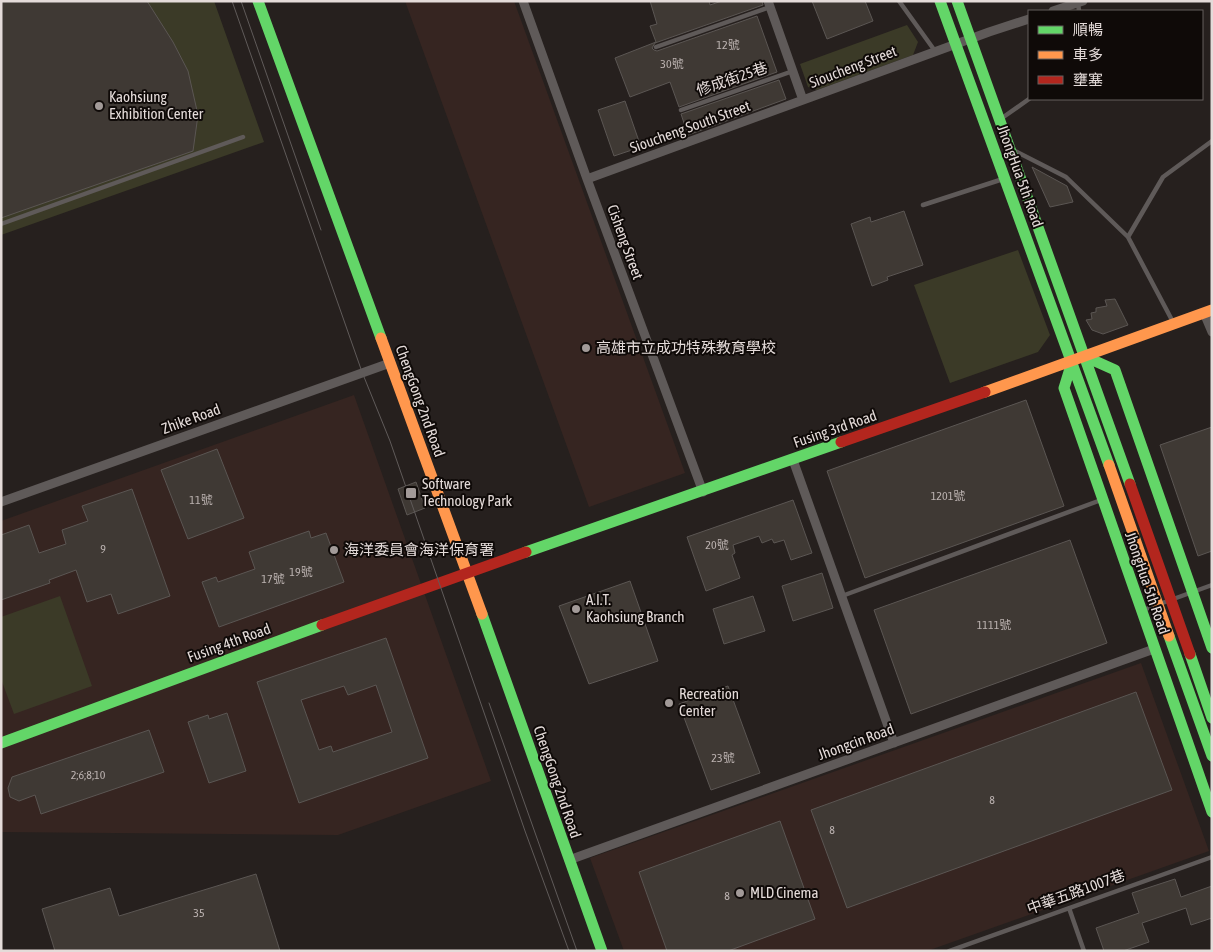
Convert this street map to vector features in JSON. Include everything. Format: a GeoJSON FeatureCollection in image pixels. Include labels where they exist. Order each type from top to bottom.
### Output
{"type":"FeatureCollection","features":[{"type":"Feature","properties":{"kind":"street","name":"Cisheng Street"},"geometry":{"type":"LineString","coordinates":[[523,1],[587,180],[703,492]]}},
{"type":"Feature","properties":{"kind":"street","name":"JhongHua 5th Road"},"geometry":{"type":"LineString","coordinates":[[940,1],[1072,362],[1212,756]]}},
{"type":"Feature","properties":{"kind":"street","name":"JhongHua 5th Road"},"geometry":{"type":"LineString","coordinates":[[957,1],[1086,357],[1212,718]]}},
{"type":"Feature","properties":{"kind":"street","name":"ChengGong 2nd Road"},"geometry":{"type":"LineString","coordinates":[[261,2],[298,116],[468,574],[602,951]]}},
{"type":"Feature","properties":{"kind":"street","name":"Sioucheng Street"},"geometry":{"type":"LineString","coordinates":[[769,4],[803,100],[970,38],[1028,19]]}},
{"type":"Feature","properties":{"kind":"street"},"geometry":{"type":"LineString","coordinates":[[1058,10],[1080,5]]}},
{"type":"Feature","properties":{"kind":"street","name":"Sioucheng South Street"},"geometry":{"type":"LineString","coordinates":[[587,180],[803,100]]}},
{"type":"Feature","properties":{"kind":"street"},"geometry":{"type":"LineString","coordinates":[[1208,311],[1212,332]]}},
{"type":"Feature","properties":{"kind":"street","name":"Fusing 3rd Road"},"geometry":{"type":"LineString","coordinates":[[468,574],[1072,362],[1208,311]]}},
{"type":"Feature","properties":{"kind":"street"},"geometry":{"type":"LineString","coordinates":[[1086,357],[1114,370],[1212,648]]}},
{"type":"Feature","properties":{"kind":"street","name":"JhongHua 5th Road"},"geometry":{"type":"LineString","coordinates":[[1072,362],[1064,388],[1140,611],[1212,812]]}},
{"type":"Feature","properties":{"kind":"street","name":"Zhike Road"},"geometry":{"type":"LineString","coordinates":[[1,502],[390,363]]}},
{"type":"Feature","properties":{"kind":"street"},"geometry":{"type":"LineString","coordinates":[[793,460],[894,743]]}},
{"type":"Feature","properties":{"kind":"street","name":"Fusing 4th Road"},"geometry":{"type":"LineString","coordinates":[[1,743],[422,588],[468,574]]}},
{"type":"Feature","properties":{"kind":"street","name":"Jhongcin Road"},"geometry":{"type":"LineString","coordinates":[[569,860],[1154,649]]}},
{"type":"Feature","properties":{"kind":"lane"},"geometry":{"type":"LineString","coordinates":[[899,1],[935,51]]}},
{"type":"Feature","properties":{"kind":"lane"},"geometry":{"type":"LineString","coordinates":[[656,47],[769,4]]}},
{"type":"Feature","properties":{"kind":"lane","name":"修成街25巷"},"geometry":{"type":"LineString","coordinates":[[680,110],[793,71]]}},
{"type":"Feature","properties":{"kind":"lane"},"geometry":{"type":"LineString","coordinates":[[999,120],[1028,99]]}},
{"type":"Feature","properties":{"kind":"lane"},"geometry":{"type":"LineString","coordinates":[[1,224],[243,137]]}},
{"type":"Feature","properties":{"kind":"lane"},"geometry":{"type":"LineString","coordinates":[[1128,237],[1163,177],[1212,141]]}},
{"type":"Feature","properties":{"kind":"lane"},"geometry":{"type":"LineString","coordinates":[[1010,148],[1066,177],[1128,237],[1174,324]]}},
{"type":"Feature","properties":{"kind":"lane"},"geometry":{"type":"LineString","coordinates":[[923,205],[1005,178]]}},
{"type":"Feature","properties":{"kind":"lane"},"geometry":{"type":"LineString","coordinates":[[842,596],[1102,500]]}},
{"type":"Feature","properties":{"kind":"lane"},"geometry":{"type":"LineString","coordinates":[[1140,611],[1212,585]]}},
{"type":"Feature","properties":{"kind":"lane","name":"中華五路1007巷"},"geometry":{"type":"LineString","coordinates":[[950,951],[1212,857]]}},
{"type":"Feature","properties":{"kind":"lane"},"geometry":{"type":"LineString","coordinates":[[1069,908],[1084,951]]}},
{"type":"Feature","properties":{"kind":"shaded area","name":"Kaohsiung Exhibition Center"},"geometry":{"type":"Polygon","coordinates":[[[1,1],[214,1],[264,142],[1,235],[1,1]]]}},
{"type":"Feature","properties":{"kind":"shaded area","name":"高雄市立成功特殊教育學校"},"geometry":{"type":"Polygon","coordinates":[[[405,1],[514,1],[685,473],[589,507],[405,1]]]}},
{"type":"Feature","properties":{"kind":"shaded area"},"geometry":{"type":"Polygon","coordinates":[[[907,25],[918,42],[913,55],[817,90],[808,87],[800,64],[907,25]]]}},
{"type":"Feature","properties":{"kind":"shaded area"},"geometry":{"type":"Polygon","coordinates":[[[1018,250],[1050,335],[1038,352],[950,383],[914,285],[1018,250]]]}},
{"type":"Feature","properties":{"kind":"shaded area"},"geometry":{"type":"Polygon","coordinates":[[[354,395],[491,781],[338,835],[1,832],[1,521],[354,395]]]}},
{"type":"Feature","properties":{"kind":"shaded area"},"geometry":{"type":"Polygon","coordinates":[[[60,596],[92,686],[14,714],[1,679],[1,617],[60,596]]]}},
{"type":"Feature","properties":{"kind":"shaded area"},"geometry":{"type":"Polygon","coordinates":[[[1141,663],[1209,851],[927,951],[624,951],[590,858],[1141,663]]]}},
{"type":"Feature","properties":{"kind":"building","name":"Kaohsiung Exhibition Center"},"geometry":{"type":"Polygon","coordinates":[[[1,1],[147,1],[173,42],[188,71],[198,115],[193,151],[1,218],[1,1]]]}},
{"type":"Feature","properties":{"kind":"building"},"geometry":{"type":"Polygon","coordinates":[[[650,1],[709,1],[710,5],[722,1],[762,1],[763,5],[655,43],[652,48],[657,51],[757,16],[777,72],[679,107],[670,82],[630,97],[615,58],[656,42],[650,26],[657,24],[650,1]]]}},
{"type":"Feature","properties":{"kind":"building"},"geometry":{"type":"Polygon","coordinates":[[[812,1],[865,1],[873,21],[827,39],[812,1]]]}},
{"type":"Feature","properties":{"kind":"building"},"geometry":{"type":"Polygon","coordinates":[[[779,80],[786,99],[688,135],[681,114],[779,80]]]}},
{"type":"Feature","properties":{"kind":"building"},"geometry":{"type":"Polygon","coordinates":[[[625,101],[641,147],[614,156],[598,110],[625,101]]]}},
{"type":"Feature","properties":{"kind":"building"},"geometry":{"type":"Polygon","coordinates":[[[1032,167],[1067,186],[1073,202],[1050,207],[1032,167]]]}},
{"type":"Feature","properties":{"kind":"building"},"geometry":{"type":"Polygon","coordinates":[[[904,211],[923,265],[887,277],[888,280],[872,286],[851,224],[870,217],[871,222],[904,211]]]}},
{"type":"Feature","properties":{"kind":"building"},"geometry":{"type":"Polygon","coordinates":[[[1115,299],[1128,325],[1103,334],[1092,330],[1086,320],[1092,319],[1091,313],[1096,312],[1096,308],[1107,306],[1105,300],[1115,299]]]}},
{"type":"Feature","properties":{"kind":"building"},"geometry":{"type":"Polygon","coordinates":[[[1026,400],[1064,506],[865,578],[827,471],[1026,400]]]}},
{"type":"Feature","properties":{"kind":"building"},"geometry":{"type":"Polygon","coordinates":[[[1212,427],[1212,551],[1198,556],[1160,445],[1212,427]]]}},
{"type":"Feature","properties":{"kind":"building"},"geometry":{"type":"Polygon","coordinates":[[[217,449],[244,518],[188,539],[161,470],[217,449]]]}},
{"type":"Feature","properties":{"kind":"building"},"geometry":{"type":"Polygon","coordinates":[[[416,482],[425,508],[407,515],[398,489],[416,482]]]}},
{"type":"Feature","properties":{"kind":"building"},"geometry":{"type":"Polygon","coordinates":[[[132,489],[170,596],[118,614],[111,594],[87,602],[76,570],[49,580],[50,583],[1,600],[1,535],[29,525],[39,553],[66,544],[62,530],[88,521],[82,506],[132,489]]]}},
{"type":"Feature","properties":{"kind":"building"},"geometry":{"type":"Polygon","coordinates":[[[793,500],[812,553],[791,560],[784,540],[774,543],[772,539],[762,543],[759,536],[733,545],[735,553],[732,555],[740,578],[706,591],[687,537],[793,500]]]}},
{"type":"Feature","properties":{"kind":"building"},"geometry":{"type":"Polygon","coordinates":[[[309,531],[311,538],[326,533],[344,582],[219,627],[202,582],[216,577],[218,582],[255,569],[249,552],[309,531]]]}},
{"type":"Feature","properties":{"kind":"building"},"geometry":{"type":"Polygon","coordinates":[[[1070,540],[1107,643],[911,714],[874,610],[1070,540]]]}},
{"type":"Feature","properties":{"kind":"building"},"geometry":{"type":"Polygon","coordinates":[[[822,573],[833,608],[793,621],[782,586],[822,573]]]}},
{"type":"Feature","properties":{"kind":"building"},"geometry":{"type":"Polygon","coordinates":[[[630,581],[658,661],[589,684],[559,606],[630,581]]]}},
{"type":"Feature","properties":{"kind":"building"},"geometry":{"type":"Polygon","coordinates":[[[753,596],[765,631],[724,644],[713,609],[753,596]]]}},
{"type":"Feature","properties":{"kind":"building"},"geometry":{"type":"Polygon","coordinates":[[[386,638],[428,758],[299,803],[257,682],[386,638]],[[376,685],[348,695],[344,686],[301,700],[319,750],[331,746],[333,752],[392,732],[376,685]]]}},
{"type":"Feature","properties":{"kind":"building"},"geometry":{"type":"Polygon","coordinates":[[[728,686],[760,773],[711,790],[679,704],[728,686]]]}},
{"type":"Feature","properties":{"kind":"building"},"geometry":{"type":"Polygon","coordinates":[[[1136,692],[1172,790],[847,908],[811,810],[1136,692]]]}},
{"type":"Feature","properties":{"kind":"building"},"geometry":{"type":"Polygon","coordinates":[[[227,713],[246,771],[209,783],[188,722],[208,715],[209,719],[227,713]]]}},
{"type":"Feature","properties":{"kind":"building"},"geometry":{"type":"Polygon","coordinates":[[[149,730],[164,772],[41,814],[35,795],[19,801],[10,797],[8,788],[12,777],[149,730]]]}},
{"type":"Feature","properties":{"kind":"building"},"geometry":{"type":"Polygon","coordinates":[[[780,821],[815,919],[728,951],[667,951],[639,872],[780,821]]]}},
{"type":"Feature","properties":{"kind":"building"},"geometry":{"type":"Polygon","coordinates":[[[256,874],[280,951],[55,951],[42,909],[110,888],[119,916],[256,874]]]}},
{"type":"Feature","properties":{"kind":"building"},"geometry":{"type":"Polygon","coordinates":[[[1175,879],[1181,897],[1212,886],[1212,918],[1191,925],[1186,908],[1142,923],[1149,942],[1123,951],[1104,951],[1096,928],[1139,913],[1132,893],[1175,879]]]}},
{"type":"Feature","properties":{"kind":"tram line"},"geometry":{"type":"LineString","coordinates":[[232,1],[362,372],[390,441],[525,831],[569,951]]}},
{"type":"Feature","properties":{"kind":"tram line"},"geometry":{"type":"LineString","coordinates":[[241,1],[321,230]]}},
{"type":"Feature","properties":{"kind":"tram line"},"geometry":{"type":"LineString","coordinates":[[489,703],[577,951]]}},
{"type":"Feature","properties":{"kind":"traffic: fast"},"geometry":{"type":"LineString","coordinates":[[258,1],[381,338]]}},
{"type":"Feature","properties":{"kind":"traffic: fast"},"geometry":{"type":"LineString","coordinates":[[940,1],[1109,465]]}},
{"type":"Feature","properties":{"kind":"traffic: fast"},"geometry":{"type":"LineString","coordinates":[[957,1],[1130,484]]}},
{"type":"Feature","properties":{"kind":"traffic: fast"},"geometry":{"type":"LineString","coordinates":[[1086,357],[1115,370],[1212,648]]}},
{"type":"Feature","properties":{"kind":"traffic: fast"},"geometry":{"type":"LineString","coordinates":[[1072,362],[1064,388],[1212,812]]}},
{"type":"Feature","properties":{"kind":"traffic: fast"},"geometry":{"type":"LineString","coordinates":[[526,552],[841,442]]}},
{"type":"Feature","properties":{"kind":"traffic: fast"},"geometry":{"type":"LineString","coordinates":[[482,614],[602,951]]}},
{"type":"Feature","properties":{"kind":"traffic: fast"},"geometry":{"type":"LineString","coordinates":[[1,743],[322,625]]}},
{"type":"Feature","properties":{"kind":"traffic: fast"},"geometry":{"type":"LineString","coordinates":[[1169,636],[1212,756]]}},
{"type":"Feature","properties":{"kind":"traffic: fast"},"geometry":{"type":"LineString","coordinates":[[1190,654],[1212,718]]}},
{"type":"Feature","properties":{"kind":"traffic: slow"},"geometry":{"type":"LineString","coordinates":[[985,392],[1212,310]]}},
{"type":"Feature","properties":{"kind":"traffic: slow"},"geometry":{"type":"LineString","coordinates":[[381,338],[482,614]]}},
{"type":"Feature","properties":{"kind":"traffic: slow"},"geometry":{"type":"LineString","coordinates":[[1109,465],[1169,636]]}},
{"type":"Feature","properties":{"kind":"traffic: jam"},"geometry":{"type":"LineString","coordinates":[[841,442],[985,392]]}},
{"type":"Feature","properties":{"kind":"traffic: jam"},"geometry":{"type":"LineString","coordinates":[[1130,484],[1190,654]]}},
{"type":"Feature","properties":{"kind":"traffic: jam"},"geometry":{"type":"LineString","coordinates":[[322,625],[526,552]]}},
{"type":"Feature","properties":{"kind":"place","name":"Kaohsiung Exhibition Center"},"geometry":{"type":"Point","coordinates":[99,106]}},
{"type":"Feature","properties":{"kind":"place","name":"高雄市立成功特殊教育學校"},"geometry":{"type":"Point","coordinates":[586,348]}},
{"type":"Feature","properties":{"kind":"place","name":"Software Technology Park"},"geometry":{"type":"Point","coordinates":[411,493]}},
{"type":"Feature","properties":{"kind":"place","name":"海洋委員會海洋保育署"},"geometry":{"type":"Point","coordinates":[334,550]}},
{"type":"Feature","properties":{"kind":"place","name":"A.I.T. Kaohsiung Branch"},"geometry":{"type":"Point","coordinates":[576,609]}},
{"type":"Feature","properties":{"kind":"place","name":"Recreation Center"},"geometry":{"type":"Point","coordinates":[669,703]}},
{"type":"Feature","properties":{"kind":"place","name":"MLD Cinema"},"geometry":{"type":"Point","coordinates":[740,893]}}]}
